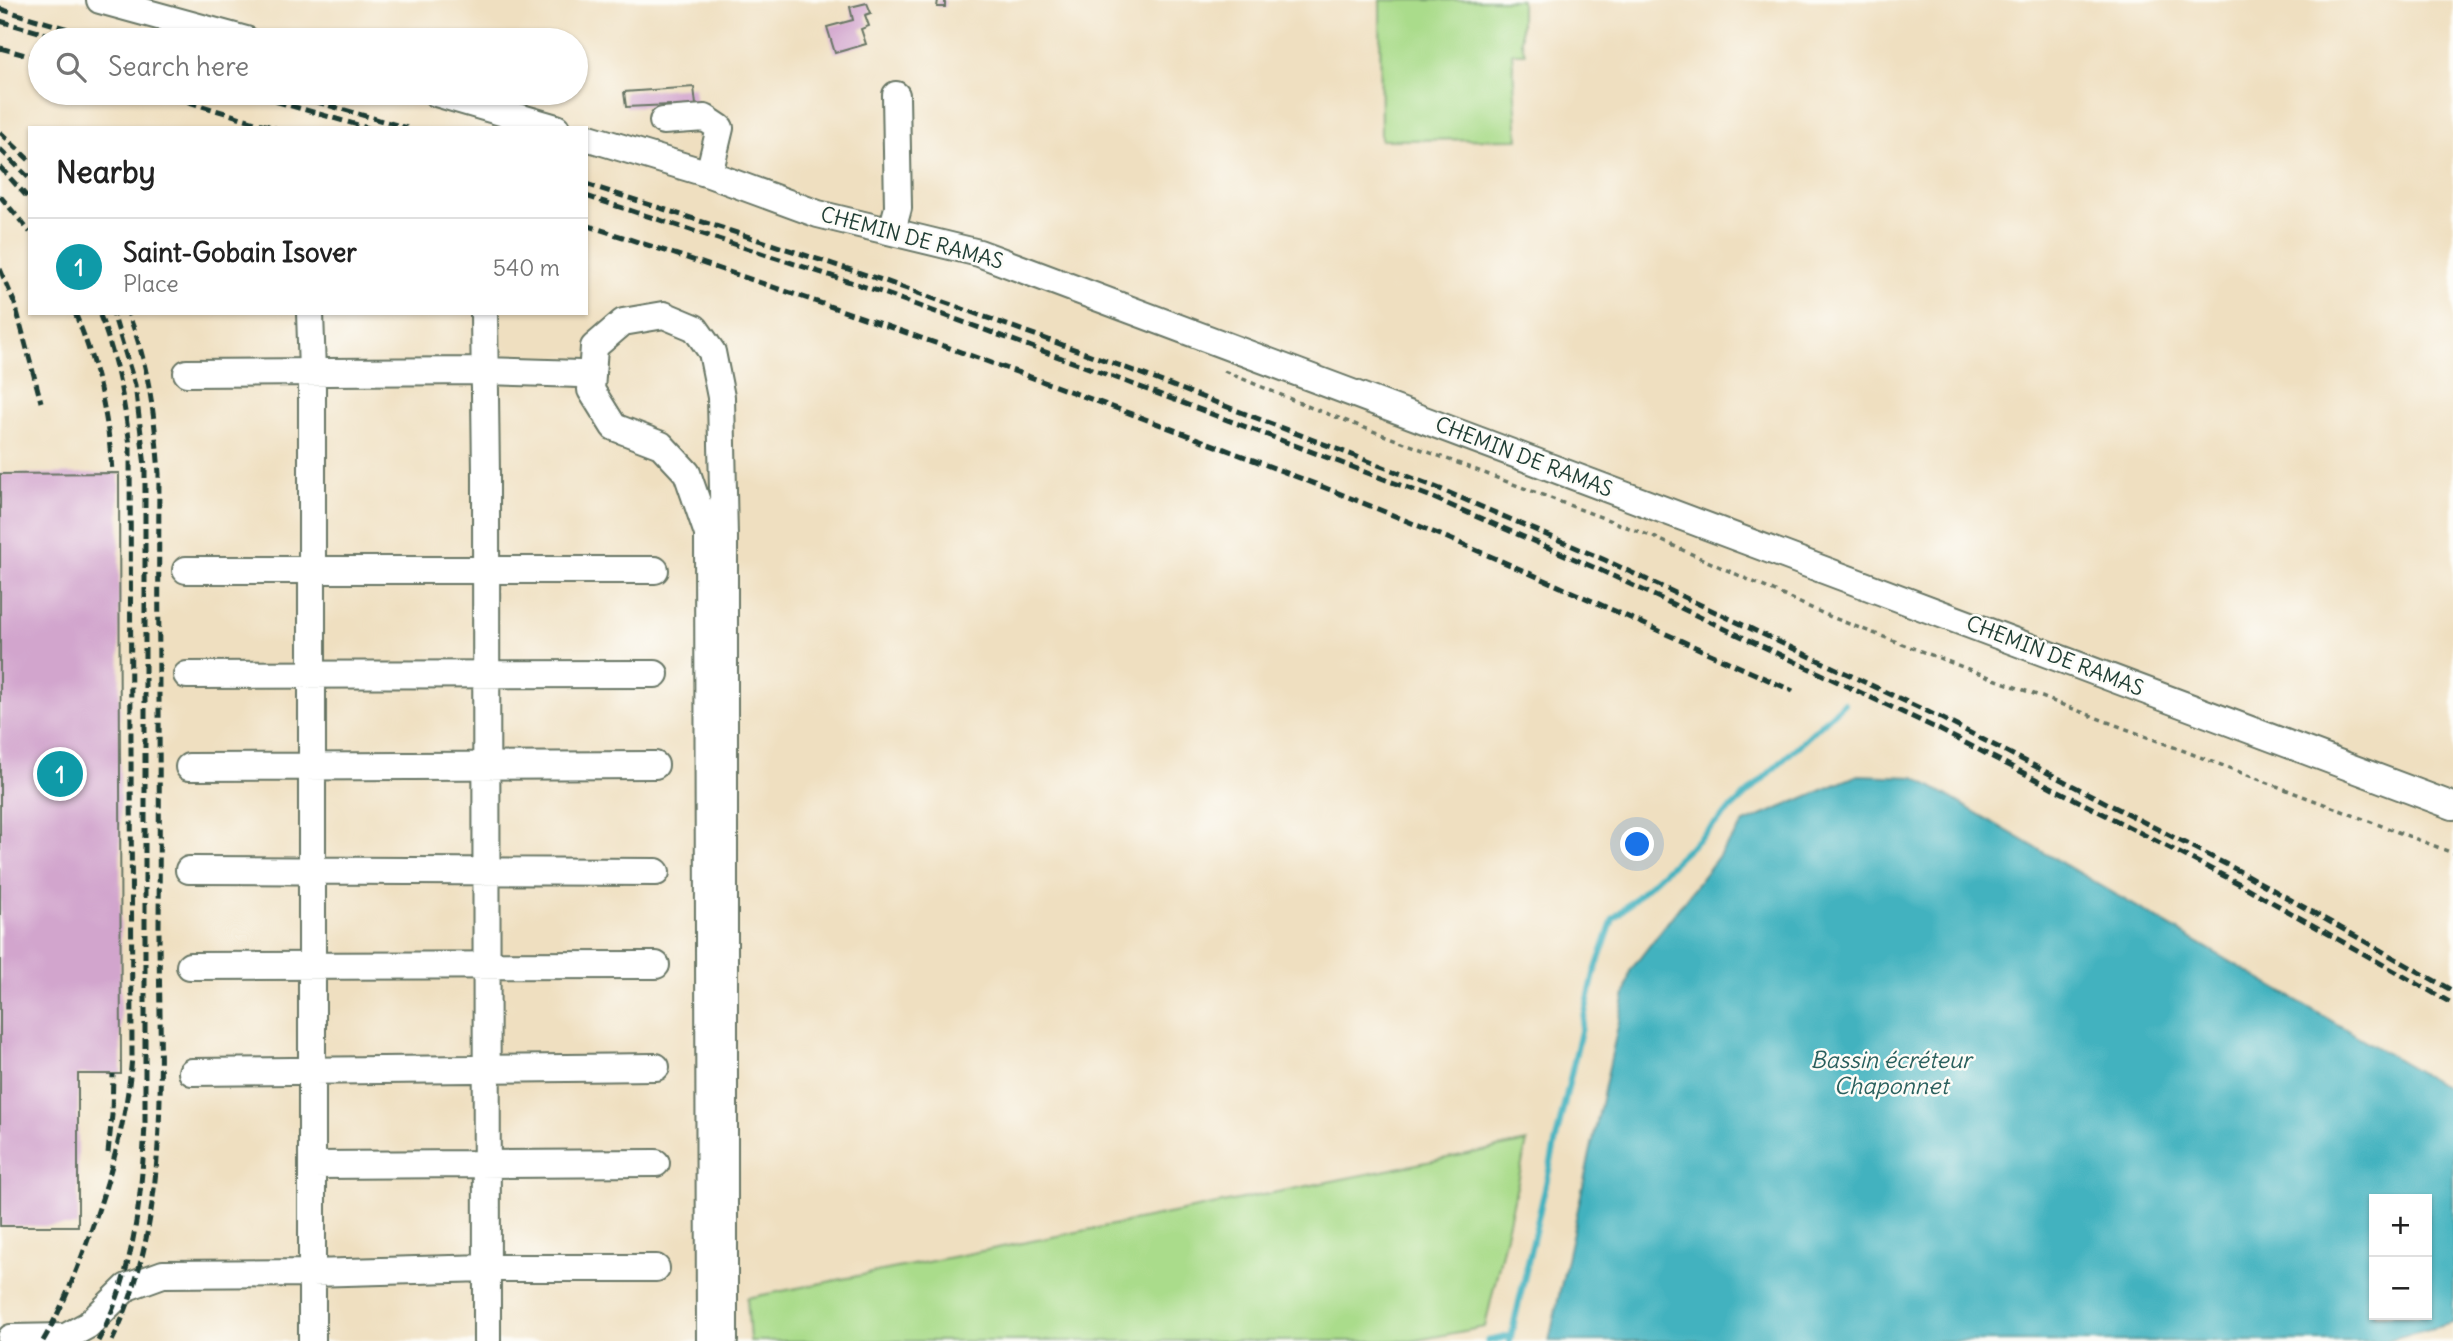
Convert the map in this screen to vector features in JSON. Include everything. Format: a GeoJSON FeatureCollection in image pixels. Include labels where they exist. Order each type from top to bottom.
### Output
{"type":"FeatureCollection","features":[{"type":"Feature","properties":{"kind":"street"},"geometry":{"type":"LineString","coordinates":[[100,0],[202,28]]}},
{"type":"Feature","properties":{"kind":"street"},"geometry":{"type":"LineString","coordinates":[[888,231],[898,208],[896,95]]}},
{"type":"Feature","properties":{"kind":"street"},"geometry":{"type":"LineString","coordinates":[[477,105],[549,126]]}},
{"type":"Feature","properties":{"kind":"street"},"geometry":{"type":"LineString","coordinates":[[663,121],[705,118],[720,128],[709,174]]}},
{"type":"Feature","properties":{"kind":"street","name":"CHEMIN DE RAMAS"},"geometry":{"type":"LineString","coordinates":[[588,138],[709,174],[818,214],[979,253],[2453,806]]}},
{"type":"Feature","properties":{"kind":"street"},"geometry":{"type":"LineString","coordinates":[[310,315],[312,1341]]}},
{"type":"Feature","properties":{"kind":"street"},"geometry":{"type":"LineString","coordinates":[[484,315],[487,1341]]}},
{"type":"Feature","properties":{"kind":"street"},"geometry":{"type":"LineString","coordinates":[[710,1341],[708,534],[687,473],[661,445],[614,426],[591,390],[594,347],[623,322],[664,315],[695,328],[712,352],[721,397],[724,537],[724,1341]]}},
{"type":"Feature","properties":{"kind":"street"},"geometry":{"type":"LineString","coordinates":[[187,373],[580,374]]}},
{"type":"Feature","properties":{"kind":"street"},"geometry":{"type":"LineString","coordinates":[[186,570],[655,570]]}},
{"type":"Feature","properties":{"kind":"street"},"geometry":{"type":"LineString","coordinates":[[187,675],[655,674]]}},
{"type":"Feature","properties":{"kind":"street"},"geometry":{"type":"LineString","coordinates":[[189,767],[486,768],[655,765]]}},
{"type":"Feature","properties":{"kind":"street"},"geometry":{"type":"LineString","coordinates":[[189,870],[656,872]]}},
{"type":"Feature","properties":{"kind":"street"},"geometry":{"type":"LineString","coordinates":[[190,966],[656,965]]}},
{"type":"Feature","properties":{"kind":"street"},"geometry":{"type":"LineString","coordinates":[[192,1072],[656,1067]]}},
{"type":"Feature","properties":{"kind":"street"},"geometry":{"type":"LineString","coordinates":[[312,1165],[656,1163]]}},
{"type":"Feature","properties":{"kind":"street"},"geometry":{"type":"LineString","coordinates":[[11,1338],[66,1337],[88,1325],[127,1287],[163,1273],[656,1268]]}},
{"type":"Feature","properties":{"kind":"path"},"geometry":{"type":"LineString","coordinates":[[1214,367],[1312,408],[1656,538],[1831,617],[2453,853]]}},
{"type":"Feature","properties":{"kind":"green space"},"geometry":{"type":"Polygon","coordinates":[[[1380,0],[1521,0],[1521,42],[1525,53],[1512,53],[1518,139],[1381,140],[1380,0]]]}},
{"type":"Feature","properties":{"kind":"green space"},"geometry":{"type":"Polygon","coordinates":[[[1527,1142],[1485,1327],[1413,1341],[750,1341],[747,1298],[1527,1142]]]}},
{"type":"Feature","properties":{"kind":"water","name":"Bassin écréteur Chaponnet"},"geometry":{"type":"Polygon","coordinates":[[[1858,775],[1915,777],[2453,1092],[2453,1323],[2383,1341],[1549,1341],[1630,971],[1744,823],[1858,775]]]}},
{"type":"Feature","properties":{"kind":"building"},"geometry":{"type":"Polygon","coordinates":[[[938,0],[945,0],[945,7],[937,7],[938,0]]]}},
{"type":"Feature","properties":{"kind":"building"},"geometry":{"type":"Polygon","coordinates":[[[867,3],[871,13],[865,15],[869,26],[861,29],[866,44],[835,53],[827,27],[853,20],[850,7],[867,3]]]}},
{"type":"Feature","properties":{"kind":"building"},"geometry":{"type":"Polygon","coordinates":[[[694,87],[697,114],[671,117],[670,105],[626,107],[624,92],[694,87]]]}},
{"type":"Feature","properties":{"kind":"building"},"geometry":{"type":"Polygon","coordinates":[[[119,473],[121,1074],[78,1074],[78,1226],[0,1226],[0,474],[119,473]]]}},
{"type":"Feature","properties":{"kind":"waterway"},"geometry":{"type":"LineString","coordinates":[[1510,1341],[1594,974],[1613,919],[1844,703]]}},
{"type":"Feature","properties":{"kind":"waterway"},"geometry":{"type":"LineString","coordinates":[[1487,1341],[1511,1336]]}},
{"type":"Feature","properties":{"kind":"railway"},"geometry":{"type":"LineString","coordinates":[[0,9],[65,28]]}},
{"type":"Feature","properties":{"kind":"railway"},"geometry":{"type":"LineString","coordinates":[[0,21],[28,29]]}},
{"type":"Feature","properties":{"kind":"railway"},"geometry":{"type":"LineString","coordinates":[[0,48],[28,56]]}},
{"type":"Feature","properties":{"kind":"railway"},"geometry":{"type":"LineString","coordinates":[[199,105],[268,126]]}},
{"type":"Feature","properties":{"kind":"railway"},"geometry":{"type":"LineString","coordinates":[[288,105],[361,126]]}},
{"type":"Feature","properties":{"kind":"railway"},"geometry":{"type":"LineString","coordinates":[[327,105],[400,126]]}},
{"type":"Feature","properties":{"kind":"railway"},"geometry":{"type":"LineString","coordinates":[[0,132],[28,159]]}},
{"type":"Feature","properties":{"kind":"railway"},"geometry":{"type":"LineString","coordinates":[[0,149],[28,177]]}},
{"type":"Feature","properties":{"kind":"railway"},"geometry":{"type":"LineString","coordinates":[[0,167],[28,198]]}},
{"type":"Feature","properties":{"kind":"railway"},"geometry":{"type":"LineString","coordinates":[[588,185],[885,281],[1121,366],[1433,486],[1605,560],[1943,719],[2243,873],[2453,991]]}},
{"type":"Feature","properties":{"kind":"railway"},"geometry":{"type":"LineString","coordinates":[[0,196],[28,230]]}},
{"type":"Feature","properties":{"kind":"railway"},"geometry":{"type":"LineString","coordinates":[[588,197],[881,292],[1111,376],[1429,496],[1600,570],[1938,729],[2238,883],[2453,1004]]}},
{"type":"Feature","properties":{"kind":"railway"},"geometry":{"type":"LineString","coordinates":[[588,226],[959,351],[1236,453],[1445,537],[1793,691]]}},
{"type":"Feature","properties":{"kind":"railway"},"geometry":{"type":"LineString","coordinates":[[0,269],[15,304],[41,402]]}},
{"type":"Feature","properties":{"kind":"railway"},"geometry":{"type":"LineString","coordinates":[[76,315],[101,392],[112,473]]}},
{"type":"Feature","properties":{"kind":"railway"},"geometry":{"type":"LineString","coordinates":[[43,1341],[70,1286],[106,1186],[118,1144],[132,1057],[130,445],[119,378],[100,315]]}},
{"type":"Feature","properties":{"kind":"railway"},"geometry":{"type":"LineString","coordinates":[[98,1341],[120,1289],[128,1262],[138,1207],[145,1122],[145,466],[135,385],[114,315]]}},
{"type":"Feature","properties":{"kind":"railway"},"geometry":{"type":"LineString","coordinates":[[112,1341],[132,1293],[145,1243],[154,1192],[160,1086],[159,474],[150,392],[129,315]]}},
{"type":"Feature","properties":{"kind":"railway"},"geometry":{"type":"LineString","coordinates":[[108,1153],[113,1074]]}},
{"type":"Feature","properties":{"kind":"place","name":"Saint-Gobain Isover"},"geometry":{"type":"Point","coordinates":[60,774]}}]}
